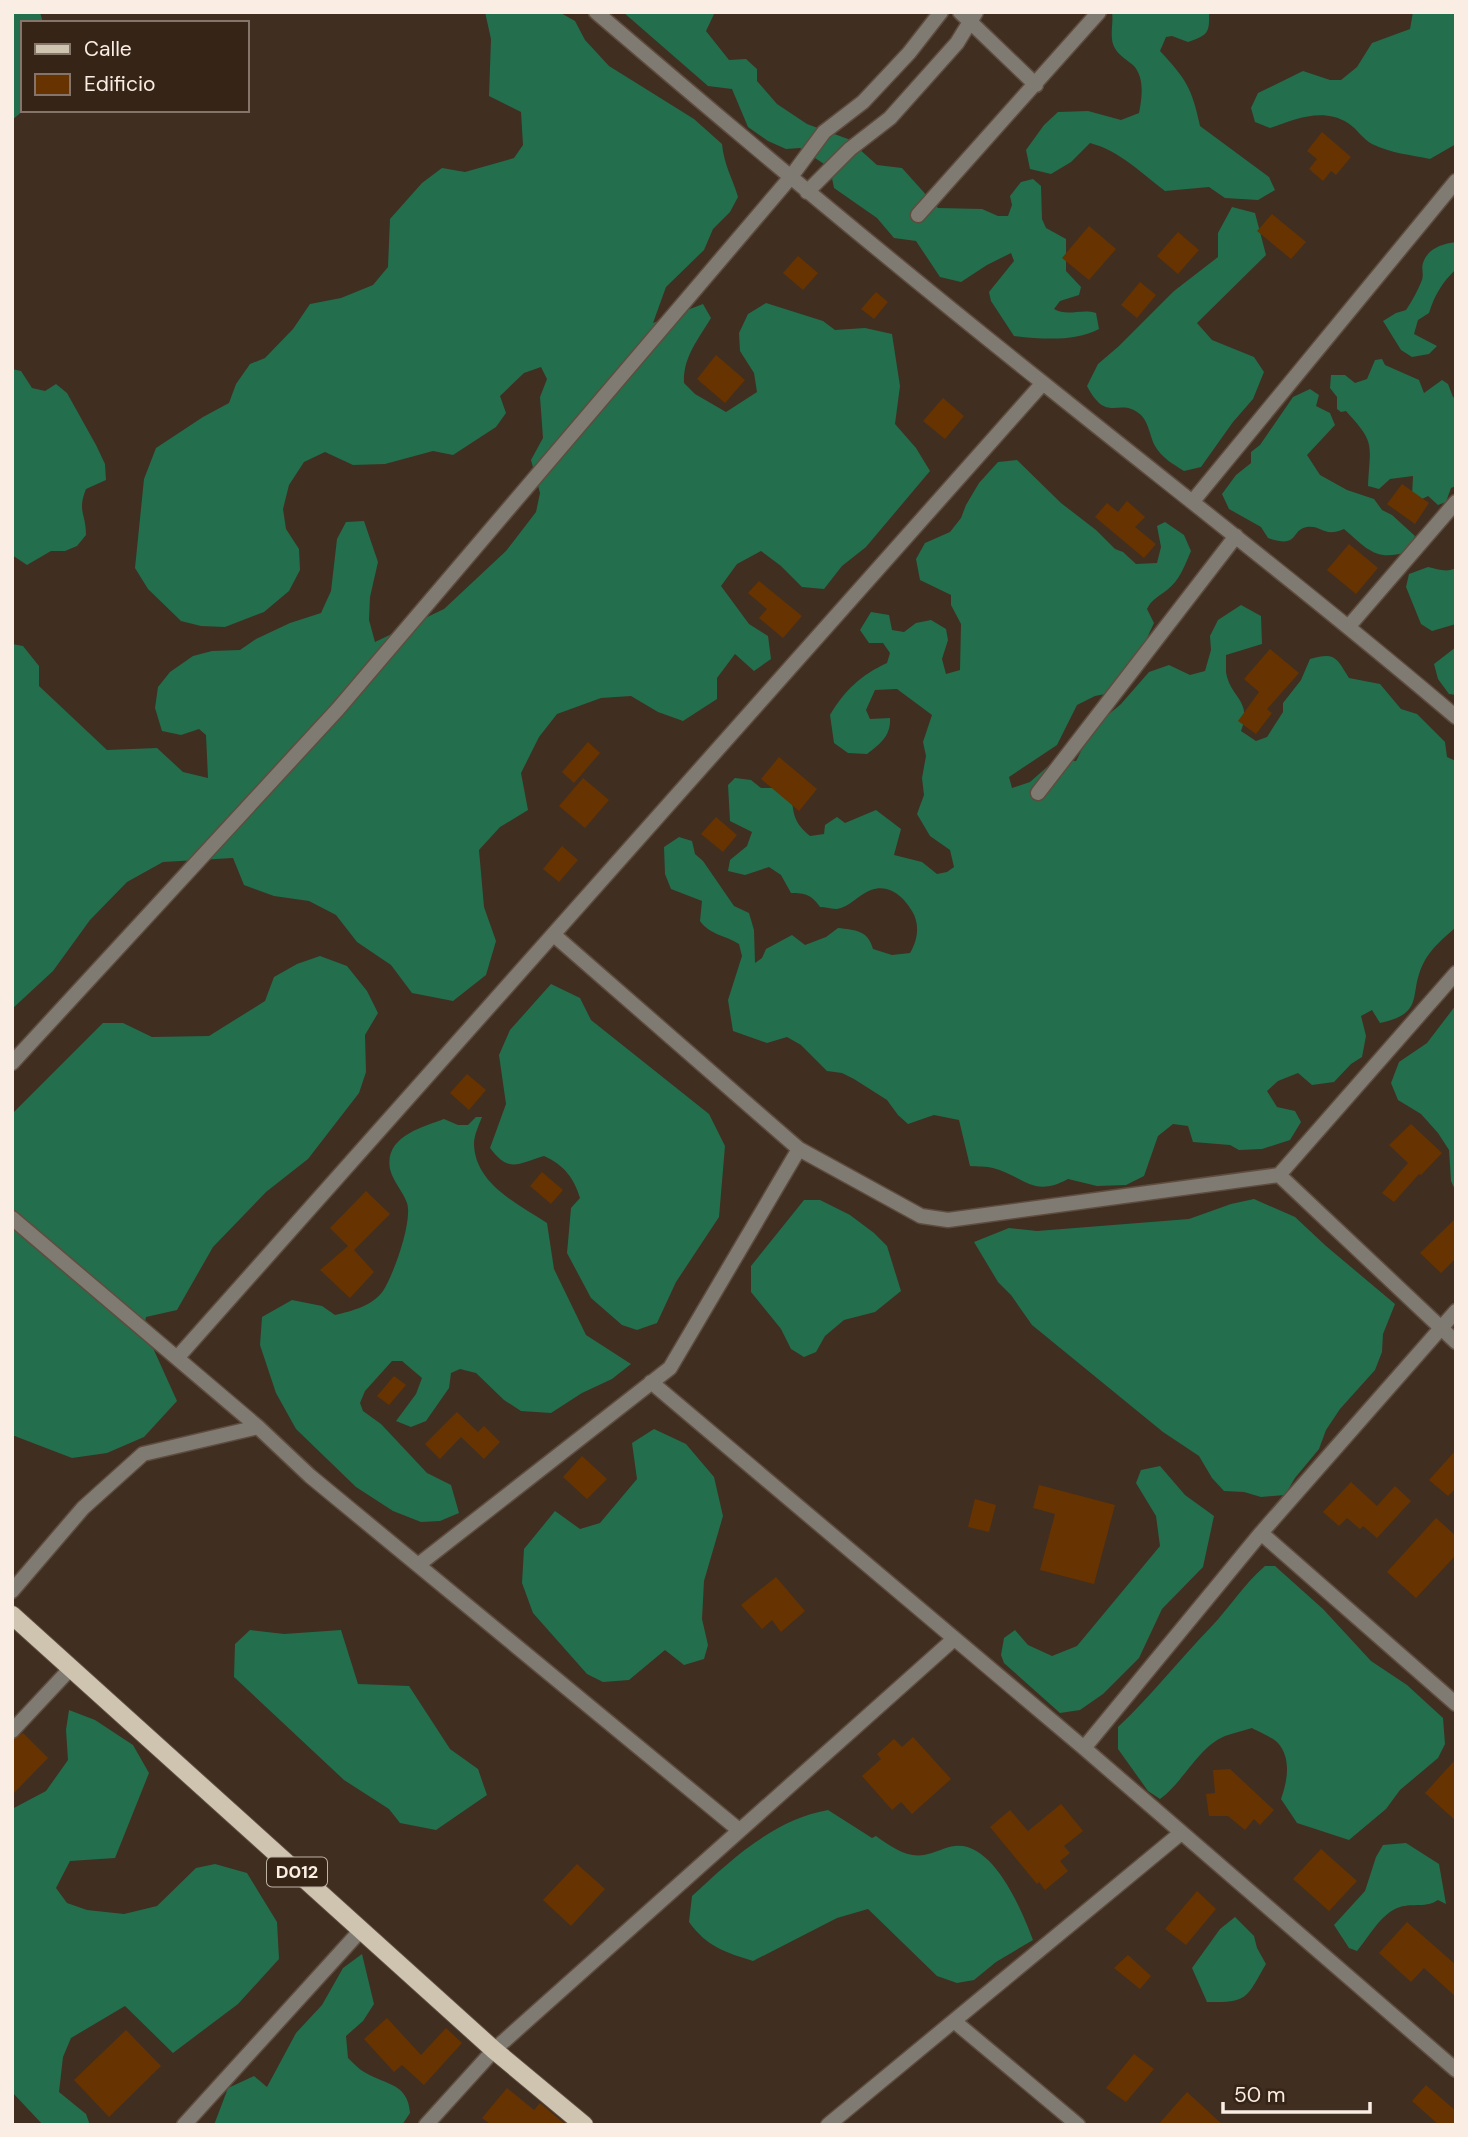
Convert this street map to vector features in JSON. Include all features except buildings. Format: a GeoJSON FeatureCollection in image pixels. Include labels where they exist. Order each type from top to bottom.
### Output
{"type":"FeatureCollection","features":[{"type":"Feature","properties":{"kind":"main road","name":"D012"},"geometry":{"type":"LineString","coordinates":[[12,1615],[494,2050],[584,2125]]}},
{"type":"Feature","properties":{"kind":"street"},"geometry":{"type":"LineString","coordinates":[[596,12],[807,192],[1349,626],[1456,717]]}},
{"type":"Feature","properties":{"kind":"street"},"geometry":{"type":"LineString","coordinates":[[12,1063],[338,709],[790,178],[824,132],[863,102],[909,53],[941,12]]}},
{"type":"Feature","properties":{"kind":"street"},"geometry":{"type":"LineString","coordinates":[[918,215],[1099,12]]}},
{"type":"Feature","properties":{"kind":"street"},"geometry":{"type":"LineString","coordinates":[[807,192],[850,149],[890,118],[957,43],[969,16],[1036,85]]}},
{"type":"Feature","properties":{"kind":"street"},"geometry":{"type":"LineString","coordinates":[[1193,501],[1456,181]]}},
{"type":"Feature","properties":{"kind":"street"},"geometry":{"type":"LineString","coordinates":[[177,1358],[1043,383]]}},
{"type":"Feature","properties":{"kind":"street"},"geometry":{"type":"LineString","coordinates":[[1349,626],[1456,502]]}},
{"type":"Feature","properties":{"kind":"street"},"geometry":{"type":"LineString","coordinates":[[1038,793],[1237,536]]}},
{"type":"Feature","properties":{"kind":"street"},"geometry":{"type":"LineString","coordinates":[[554,935],[799,1149],[921,1216],[948,1220],[1279,1175],[1456,973]]}},
{"type":"Feature","properties":{"kind":"street"},"geometry":{"type":"LineString","coordinates":[[418,1565],[670,1368],[799,1149]]}},
{"type":"Feature","properties":{"kind":"street"},"geometry":{"type":"LineString","coordinates":[[1279,1175],[1456,1342]]}},
{"type":"Feature","properties":{"kind":"street"},"geometry":{"type":"LineString","coordinates":[[12,1218],[258,1427],[310,1476],[739,1830]]}},
{"type":"Feature","properties":{"kind":"street"},"geometry":{"type":"LineString","coordinates":[[1083,1748],[1261,1533],[1456,1311]]}},
{"type":"Feature","properties":{"kind":"street"},"geometry":{"type":"LineString","coordinates":[[651,1382],[1083,1748],[1456,2070]]}},
{"type":"Feature","properties":{"kind":"street"},"geometry":{"type":"LineString","coordinates":[[12,1591],[83,1508],[143,1454],[258,1427]]}},
{"type":"Feature","properties":{"kind":"street"},"geometry":{"type":"LineString","coordinates":[[1261,1533],[1456,1704]]}},
{"type":"Feature","properties":{"kind":"street"},"geometry":{"type":"LineString","coordinates":[[426,2125],[494,2050],[954,1639]]}},
{"type":"Feature","properties":{"kind":"street"},"geometry":{"type":"LineString","coordinates":[[12,1731],[71,1668]]}},
{"type":"Feature","properties":{"kind":"street"},"geometry":{"type":"LineString","coordinates":[[828,2125],[1181,1833]]}},
{"type":"Feature","properties":{"kind":"street"},"geometry":{"type":"LineString","coordinates":[[184,2125],[361,1930]]}},
{"type":"Feature","properties":{"kind":"street"},"geometry":{"type":"LineString","coordinates":[[954,2021],[1078,2125]]}},
{"type":"Feature","properties":{"kind":"green space"},"geometry":{"type":"Polygon","coordinates":[[[12,12],[40,12],[42,21],[21,21],[22,112],[12,120],[12,12]]]}},
{"type":"Feature","properties":{"kind":"green space"},"geometry":{"type":"Polygon","coordinates":[[[485,12],[559,12],[575,21],[585,40],[609,66],[694,119],[722,144],[726,165],[738,197],[730,212],[713,229],[704,250],[666,287],[653,323],[703,304],[711,318],[689,357],[684,383],[695,394],[726,412],[757,392],[754,373],[740,351],[739,333],[748,314],[766,303],[823,321],[835,330],[865,328],[892,334],[900,386],[895,424],[916,448],[930,471],[866,547],[842,566],[824,589],[802,587],[761,551],[737,564],[721,586],[749,624],[768,636],[771,659],[754,671],[735,654],[717,678],[717,699],[683,721],[658,712],[631,696],[601,698],[557,714],[539,737],[521,773],[528,810],[500,827],[479,850],[484,907],[496,941],[486,975],[453,1001],[412,993],[391,965],[357,942],[336,915],[309,901],[274,896],[244,885],[233,858],[163,862],[127,882],[90,920],[53,971],[12,1009],[12,644],[23,646],[39,666],[39,686],[107,750],[157,748],[183,772],[208,778],[206,735],[199,729],[181,735],[162,731],[155,708],[158,687],[170,672],[193,656],[212,651],[240,650],[290,623],[321,613],[331,591],[337,539],[346,522],[364,521],[378,562],[370,597],[369,620],[375,642],[444,609],[506,551],[536,512],[540,493],[531,460],[543,438],[540,397],[547,379],[541,367],[524,373],[500,396],[506,413],[496,427],[453,455],[433,451],[385,464],[353,465],[325,452],[304,462],[289,485],[283,509],[286,529],[299,549],[300,570],[289,591],[264,612],[225,627],[201,626],[181,621],[148,589],[135,568],[144,479],[156,448],[229,403],[236,384],[250,364],[265,358],[293,329],[310,304],[341,298],[373,285],[388,267],[390,219],[422,183],[442,168],[465,172],[514,158],[523,145],[521,112],[489,96],[491,39],[485,12]]]}},
{"type":"Feature","properties":{"kind":"green space"},"geometry":{"type":"Polygon","coordinates":[[[623,12],[715,12],[706,31],[729,60],[746,59],[757,69],[757,81],[777,104],[807,124],[848,139],[877,165],[902,168],[938,208],[982,209],[998,216],[1008,216],[1012,205],[1010,196],[1021,182],[1033,179],[1041,186],[1042,219],[1046,228],[1066,239],[1066,271],[1081,287],[1079,295],[1060,301],[1054,309],[1096,313],[1099,329],[1069,338],[1014,336],[991,301],[989,292],[1014,261],[1011,253],[961,282],[940,277],[916,241],[894,238],[877,218],[834,188],[830,168],[800,148],[786,149],[748,127],[732,89],[708,86],[623,12]]]}},
{"type":"Feature","properties":{"kind":"green space"},"geometry":{"type":"Polygon","coordinates":[[[1112,12],[1209,12],[1206,33],[1188,42],[1172,36],[1166,37],[1160,51],[1187,85],[1200,126],[1269,177],[1275,190],[1258,200],[1225,198],[1209,187],[1165,191],[1121,157],[1090,143],[1071,162],[1051,174],[1030,169],[1026,150],[1044,125],[1058,112],[1088,111],[1121,120],[1139,113],[1141,82],[1137,70],[1114,46],[1112,12]]]}},
{"type":"Feature","properties":{"kind":"green space"},"geometry":{"type":"Polygon","coordinates":[[[1413,12],[1456,12],[1456,144],[1430,159],[1379,147],[1369,142],[1348,123],[1329,116],[1309,116],[1270,128],[1255,122],[1251,108],[1258,93],[1303,71],[1330,80],[1341,80],[1357,67],[1372,43],[1410,29],[1413,12]]]}},
{"type":"Feature","properties":{"kind":"green space"},"geometry":{"type":"Polygon","coordinates":[[[1232,207],[1255,213],[1266,255],[1197,323],[1212,340],[1254,357],[1264,372],[1253,399],[1201,467],[1184,471],[1158,450],[1141,415],[1126,408],[1101,405],[1087,386],[1098,364],[1174,291],[1218,257],[1218,233],[1232,207]]]}},
{"type":"Feature","properties":{"kind":"green space"},"geometry":{"type":"Polygon","coordinates":[[[1456,242],[1456,269],[1440,289],[1429,313],[1418,320],[1414,334],[1437,346],[1429,354],[1412,357],[1401,350],[1383,321],[1406,310],[1422,280],[1422,265],[1428,254],[1441,246],[1456,242]]]}},
{"type":"Feature","properties":{"kind":"green space"},"geometry":{"type":"Polygon","coordinates":[[[1382,359],[1385,365],[1419,380],[1424,393],[1442,380],[1448,384],[1456,399],[1456,486],[1451,488],[1446,502],[1438,505],[1428,496],[1418,501],[1412,496],[1413,476],[1390,479],[1379,489],[1368,486],[1370,452],[1367,438],[1346,411],[1337,409],[1337,397],[1330,388],[1331,375],[1345,375],[1355,383],[1367,379],[1375,360],[1382,359]]]}},
{"type":"Feature","properties":{"kind":"green space"},"geometry":{"type":"Polygon","coordinates":[[[12,369],[21,371],[32,388],[45,391],[56,384],[67,393],[105,464],[106,480],[86,489],[83,497],[86,535],[77,546],[65,551],[51,551],[27,565],[12,555],[12,369]]]}},
{"type":"Feature","properties":{"kind":"green space"},"geometry":{"type":"Polygon","coordinates":[[[1310,389],[1319,395],[1316,406],[1330,413],[1335,425],[1307,455],[1320,475],[1347,490],[1374,499],[1382,510],[1392,515],[1415,536],[1406,552],[1396,555],[1379,554],[1365,547],[1344,529],[1327,532],[1307,527],[1290,540],[1278,541],[1268,538],[1261,527],[1229,509],[1222,494],[1236,475],[1251,463],[1251,452],[1260,445],[1293,397],[1310,389]]]}},
{"type":"Feature","properties":{"kind":"green space"},"geometry":{"type":"Polygon","coordinates":[[[1017,460],[1061,503],[1136,564],[1157,563],[1161,547],[1157,526],[1165,522],[1184,535],[1191,551],[1175,582],[1153,600],[1147,609],[1154,623],[1142,649],[1115,692],[1095,696],[1077,705],[1057,745],[1009,777],[1012,788],[1030,782],[1055,760],[1076,761],[1087,739],[1089,725],[1121,704],[1149,672],[1169,665],[1190,675],[1205,671],[1211,650],[1210,636],[1218,620],[1241,605],[1261,616],[1262,644],[1226,655],[1228,681],[1243,706],[1244,721],[1241,731],[1256,741],[1267,737],[1283,712],[1283,703],[1301,680],[1310,659],[1330,656],[1338,661],[1349,678],[1380,684],[1401,709],[1417,714],[1445,742],[1447,757],[1456,761],[1456,927],[1426,959],[1410,1008],[1394,1019],[1380,1023],[1372,1010],[1361,1016],[1366,1036],[1362,1057],[1351,1064],[1334,1082],[1312,1085],[1298,1073],[1278,1081],[1267,1091],[1277,1107],[1295,1111],[1301,1122],[1290,1140],[1262,1149],[1239,1150],[1230,1145],[1193,1142],[1188,1126],[1173,1124],[1158,1136],[1144,1176],[1126,1185],[1097,1186],[1068,1179],[1046,1187],[1037,1186],[993,1168],[970,1166],[959,1120],[934,1115],[908,1124],[887,1100],[842,1073],[827,1071],[801,1045],[787,1037],[767,1043],[733,1031],[728,1000],[742,956],[739,944],[704,926],[700,921],[702,901],[671,889],[665,874],[664,847],[679,837],[692,841],[695,854],[703,861],[734,906],[749,913],[754,930],[755,963],[762,958],[766,949],[792,935],[805,945],[826,937],[838,928],[864,935],[873,949],[892,955],[910,953],[917,932],[915,916],[905,901],[890,890],[871,890],[846,906],[833,909],[820,907],[808,896],[791,893],[781,875],[769,867],[745,875],[728,871],[730,860],[747,846],[752,832],[730,821],[728,785],[735,778],[751,780],[761,788],[784,788],[789,795],[795,817],[810,836],[824,834],[825,825],[837,817],[845,823],[876,810],[901,829],[894,855],[922,862],[937,874],[954,867],[950,850],[930,836],[917,814],[924,795],[922,778],[926,756],[923,742],[932,715],[897,689],[875,690],[866,710],[870,719],[890,718],[890,724],[884,739],[867,754],[848,753],[834,743],[830,715],[854,684],[887,663],[890,653],[883,643],[869,643],[860,630],[871,612],[889,615],[892,630],[904,632],[916,623],[931,620],[946,629],[948,640],[942,659],[946,674],[960,670],[961,624],[951,605],[951,595],[920,580],[916,559],[925,543],[950,532],[961,518],[979,483],[998,462],[1017,460]]]}},
{"type":"Feature","properties":{"kind":"green space"},"geometry":{"type":"Polygon","coordinates":[[[1428,567],[1446,570],[1456,568],[1456,624],[1432,631],[1421,624],[1406,587],[1409,574],[1428,567]]]}},
{"type":"Feature","properties":{"kind":"green space"},"geometry":{"type":"Polygon","coordinates":[[[1456,647],[1456,695],[1449,694],[1438,679],[1434,664],[1456,647]]]}},
{"type":"Feature","properties":{"kind":"green space"},"geometry":{"type":"Polygon","coordinates":[[[320,956],[347,966],[367,991],[378,1013],[365,1035],[366,1072],[359,1093],[308,1159],[266,1192],[213,1247],[177,1310],[146,1317],[144,1328],[177,1401],[144,1437],[107,1453],[72,1458],[12,1435],[12,1114],[103,1023],[123,1023],[152,1037],[209,1036],[265,1001],[274,977],[297,964],[320,956]]]}},
{"type":"Feature","properties":{"kind":"green space"},"geometry":{"type":"Polygon","coordinates":[[[551,984],[580,998],[591,1020],[709,1114],[725,1146],[719,1217],[676,1282],[657,1323],[637,1330],[622,1325],[591,1298],[567,1253],[571,1208],[580,1198],[567,1173],[544,1156],[520,1164],[508,1164],[490,1148],[506,1104],[499,1055],[510,1030],[551,984]]]}},
{"type":"Feature","properties":{"kind":"green space"},"geometry":{"type":"Polygon","coordinates":[[[1456,1005],[1456,1192],[1451,1181],[1449,1150],[1421,1114],[1398,1100],[1391,1083],[1399,1062],[1427,1043],[1456,1005]]]}},
{"type":"Feature","properties":{"kind":"green space"},"geometry":{"type":"Polygon","coordinates":[[[476,1117],[482,1117],[474,1144],[482,1171],[490,1182],[511,1200],[547,1223],[554,1269],[586,1335],[631,1364],[612,1379],[582,1393],[551,1413],[521,1411],[504,1400],[476,1373],[460,1369],[451,1373],[449,1388],[426,1421],[411,1427],[396,1421],[416,1394],[422,1378],[402,1361],[392,1361],[365,1391],[360,1403],[363,1411],[381,1424],[427,1473],[451,1485],[459,1513],[440,1521],[421,1522],[393,1511],[356,1487],[296,1429],[276,1393],[260,1345],[262,1317],[292,1300],[322,1306],[335,1315],[373,1301],[383,1291],[397,1261],[407,1222],[407,1203],[390,1169],[393,1149],[406,1135],[425,1126],[444,1119],[458,1125],[468,1125],[476,1117]]]}},
{"type":"Feature","properties":{"kind":"green space"},"geometry":{"type":"Polygon","coordinates":[[[1254,1199],[1295,1217],[1395,1304],[1383,1334],[1382,1352],[1375,1370],[1340,1409],[1326,1430],[1319,1449],[1285,1495],[1261,1497],[1244,1492],[1224,1491],[1212,1478],[1199,1456],[1163,1432],[1032,1325],[1011,1295],[998,1282],[974,1242],[1009,1228],[1037,1231],[1189,1219],[1254,1199]]]}},
{"type":"Feature","properties":{"kind":"green space"},"geometry":{"type":"Polygon","coordinates":[[[804,1200],[820,1200],[850,1215],[874,1233],[887,1246],[901,1291],[875,1312],[844,1320],[825,1336],[816,1352],[804,1357],[791,1349],[781,1329],[751,1292],[751,1266],[804,1200]]]}},
{"type":"Feature","properties":{"kind":"green space"},"geometry":{"type":"Polygon","coordinates":[[[654,1429],[686,1444],[714,1477],[723,1516],[704,1581],[702,1619],[708,1645],[704,1659],[684,1665],[665,1650],[629,1680],[603,1682],[587,1674],[533,1613],[522,1583],[524,1549],[555,1511],[580,1529],[600,1523],[637,1479],[632,1443],[654,1429]]]}},
{"type":"Feature","properties":{"kind":"green space"},"geometry":{"type":"Polygon","coordinates":[[[1160,1466],[1185,1495],[1214,1516],[1203,1567],[1162,1609],[1139,1658],[1103,1694],[1080,1710],[1060,1713],[1004,1663],[1001,1655],[1004,1638],[1015,1630],[1028,1645],[1052,1656],[1077,1646],[1160,1546],[1156,1516],[1136,1483],[1141,1470],[1160,1466]]]}},
{"type":"Feature","properties":{"kind":"green space"},"geometry":{"type":"Polygon","coordinates":[[[1265,1566],[1275,1566],[1323,1609],[1371,1661],[1407,1685],[1443,1718],[1445,1744],[1438,1758],[1400,1790],[1386,1809],[1349,1840],[1297,1823],[1281,1799],[1287,1771],[1282,1749],[1278,1743],[1252,1728],[1215,1741],[1160,1799],[1148,1791],[1118,1749],[1118,1727],[1265,1566]]]}},
{"type":"Feature","properties":{"kind":"green space"},"geometry":{"type":"Polygon","coordinates":[[[250,1630],[284,1634],[341,1630],[358,1684],[409,1686],[450,1749],[478,1769],[487,1795],[436,1830],[400,1823],[389,1809],[344,1780],[234,1677],[235,1644],[250,1630]]]}},
{"type":"Feature","properties":{"kind":"green space"},"geometry":{"type":"Polygon","coordinates":[[[69,1710],[95,1720],[133,1745],[149,1773],[115,1858],[70,1861],[56,1888],[67,1903],[87,1910],[124,1914],[157,1906],[196,1868],[215,1864],[247,1873],[277,1922],[279,1959],[238,2004],[173,2053],[125,2006],[71,2038],[63,2057],[59,2092],[86,2114],[90,2125],[43,2125],[12,2092],[12,1809],[46,1791],[68,1760],[66,1730],[69,1710]]]}},
{"type":"Feature","properties":{"kind":"green space"},"geometry":{"type":"Polygon","coordinates":[[[828,1810],[872,1838],[876,1836],[905,1853],[924,1855],[955,1846],[969,1848],[982,1855],[994,1866],[1014,1896],[1033,1940],[996,1962],[974,1980],[957,1983],[937,1976],[868,1909],[837,1918],[753,1961],[717,1948],[689,1922],[692,1896],[738,1855],[789,1822],[828,1810]]]}},
{"type":"Feature","properties":{"kind":"green space"},"geometry":{"type":"Polygon","coordinates":[[[1406,1843],[1439,1864],[1446,1904],[1438,1900],[1393,1910],[1381,1920],[1357,1951],[1349,1948],[1334,1925],[1365,1891],[1376,1857],[1383,1845],[1406,1843]]]}},
{"type":"Feature","properties":{"kind":"green space"},"geometry":{"type":"Polygon","coordinates":[[[1235,1917],[1254,1936],[1266,1964],[1245,1996],[1231,2001],[1207,2002],[1192,1968],[1220,1929],[1235,1917]]]}},
{"type":"Feature","properties":{"kind":"green space"},"geometry":{"type":"Polygon","coordinates":[[[362,1954],[374,2004],[363,2021],[346,2036],[348,2058],[361,2070],[393,2085],[404,2095],[410,2113],[402,2125],[214,2125],[228,2088],[254,2076],[267,2087],[296,2033],[322,2005],[343,1968],[362,1954]]]}}]}
